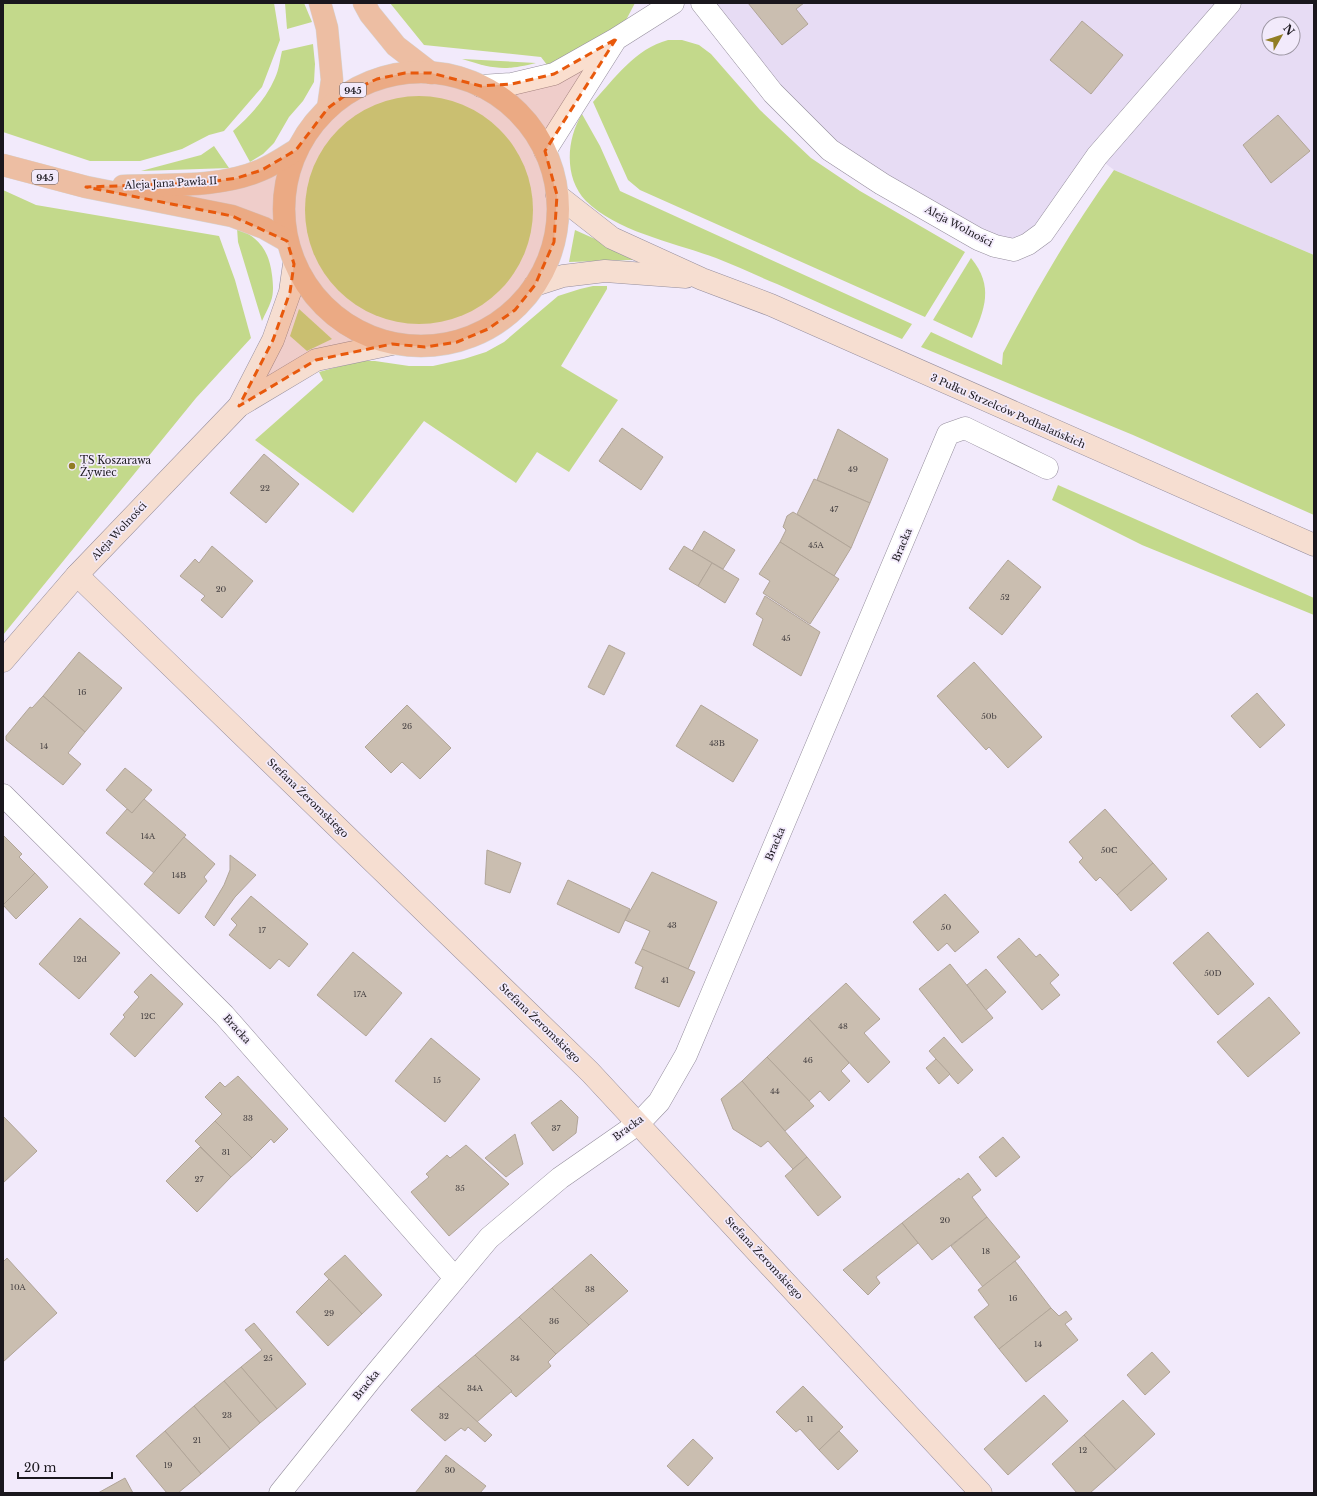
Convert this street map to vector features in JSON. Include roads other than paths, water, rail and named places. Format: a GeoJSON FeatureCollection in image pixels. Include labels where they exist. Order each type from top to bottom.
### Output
{"type":"FeatureCollection","features":[{"type":"Feature","properties":{"kind":"main road","name":"945"},"geometry":{"type":"LineString","coordinates":[[320,3],[326,28],[332,80],[328,108]]}},
{"type":"Feature","properties":{"kind":"main road","name":"945"},"geometry":{"type":"LineString","coordinates":[[364,3],[370,14],[396,46],[431,73]]}},
{"type":"Feature","properties":{"kind":"main road","name":"945"},"geometry":{"type":"LineString","coordinates":[[406,73],[431,73],[457,77],[481,86],[501,98],[518,113],[533,131],[545,151],[553,173],[557,195],[558,219],[554,242],[547,264],[535,285],[514,310],[488,330],[457,342],[425,347],[392,344],[361,333],[334,316],[311,292],[294,264],[287,241],[284,218],[284,195],[288,172],[296,150],[316,121],[328,108],[351,91],[377,79],[406,73]]}},
{"type":"Feature","properties":{"kind":"main road","name":"Aleja Jana Pawła II"},"geometry":{"type":"LineString","coordinates":[[86,188],[202,183],[237,178],[262,170],[296,150]]}},
{"type":"Feature","properties":{"kind":"main road","name":"Aleja Jana Pawła II"},"geometry":{"type":"LineString","coordinates":[[3,165],[86,188],[232,216],[264,228],[287,241]]}},
{"type":"Feature","properties":{"kind":"street"},"geometry":{"type":"LineString","coordinates":[[481,86],[512,84],[554,74],[616,39],[673,3]]}},
{"type":"Feature","properties":{"kind":"street","name":"Aleja Wolności"},"geometry":{"type":"LineString","coordinates":[[702,3],[773,94],[830,150],[882,184],[978,239],[995,246],[1014,250],[1028,244],[1043,233],[1097,156],[1199,36],[1230,3]]}},
{"type":"Feature","properties":{"kind":"street"},"geometry":{"type":"LineString","coordinates":[[545,151],[616,39]]}},
{"type":"Feature","properties":{"kind":"street","name":"3 Pułku Strzelców Podhalańskich"},"geometry":{"type":"LineString","coordinates":[[557,195],[612,238],[702,279],[771,305],[1314,546]]}},
{"type":"Feature","properties":{"kind":"street","name":"Aleja Wolności"},"geometry":{"type":"LineString","coordinates":[[239,406],[273,340],[290,292],[294,264]]}},
{"type":"Feature","properties":{"kind":"street","name":"3 Pułku Strzelców Podhalańskich"},"geometry":{"type":"LineString","coordinates":[[535,285],[563,276],[604,271],[702,279]]}},
{"type":"Feature","properties":{"kind":"street","name":"Aleja Wolności"},"geometry":{"type":"LineString","coordinates":[[3,661],[77,575],[239,406],[316,360],[392,344]]}},
{"type":"Feature","properties":{"kind":"street","name":"Bracka"},"geometry":{"type":"LineString","coordinates":[[280,1493],[454,1278],[489,1238],[560,1178],[639,1123],[659,1102],[686,1056],[948,434],[965,428],[1047,468]]}},
{"type":"Feature","properties":{"kind":"street","name":"Stefana Żeromskiego"},"geometry":{"type":"LineString","coordinates":[[77,575],[440,925],[590,1072],[981,1493]]}},
{"type":"Feature","properties":{"kind":"street","name":"Bracka"},"geometry":{"type":"LineString","coordinates":[[3,795],[220,1009],[454,1278]]}},
{"type":"Feature","properties":{"kind":"place","name":"TS Koszarawa Żywiec"},"geometry":{"type":"Point","coordinates":[72,466]}}]}
